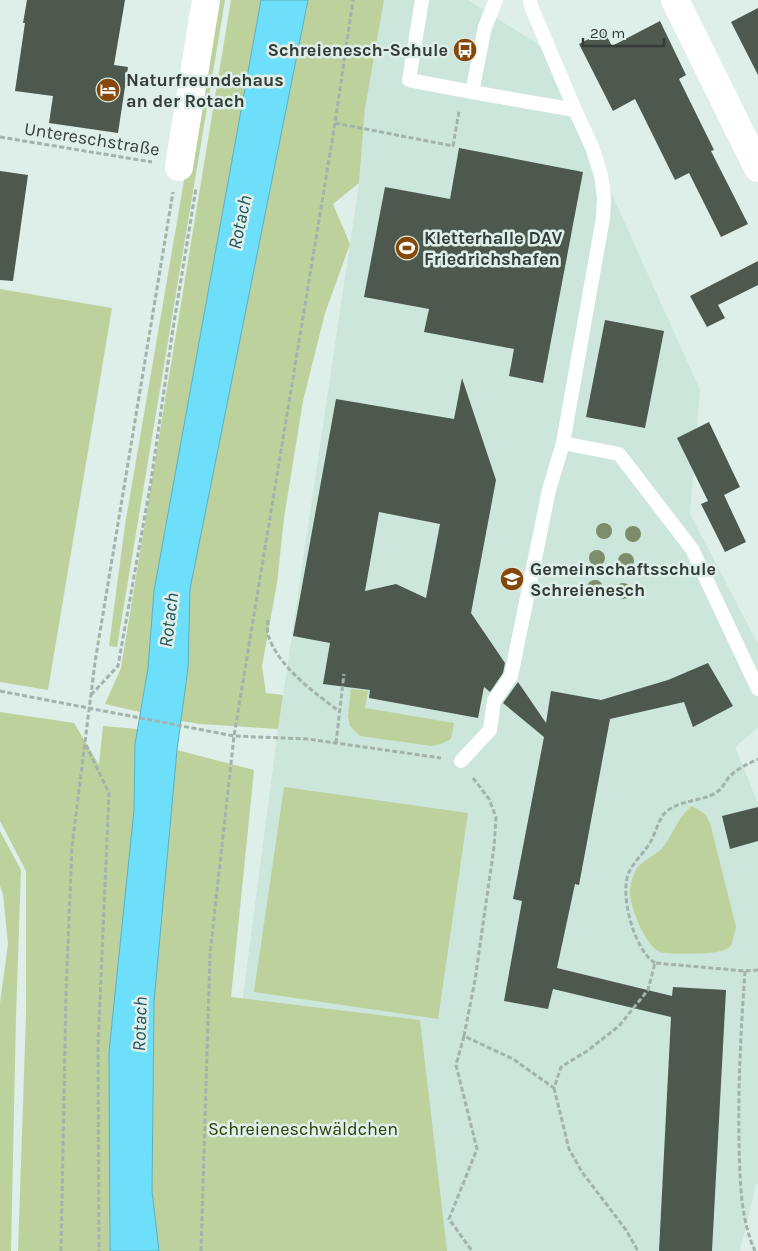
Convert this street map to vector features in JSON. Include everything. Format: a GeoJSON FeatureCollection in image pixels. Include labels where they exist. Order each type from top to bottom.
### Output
{"type":"FeatureCollection","features":[{"type":"Feature","properties":{"kind":"street"},"geometry":{"type":"LineString","coordinates":[[188,173],[206,0]]}},
{"type":"Feature","properties":{"kind":"street"},"geometry":{"type":"LineString","coordinates":[[675,0],[758,168]]}},
{"type":"Feature","properties":{"kind":"lane"},"geometry":{"type":"LineString","coordinates":[[422,0],[409,80],[575,110]]}},
{"type":"Feature","properties":{"kind":"lane"},"geometry":{"type":"LineString","coordinates":[[472,92],[486,27],[496,0]]}},
{"type":"Feature","properties":{"kind":"lane"},"geometry":{"type":"LineString","coordinates":[[461,761],[490,730],[494,701],[511,676],[547,499],[563,443],[603,218],[602,175],[530,0]]}},
{"type":"Feature","properties":{"kind":"lane"},"geometry":{"type":"LineString","coordinates":[[563,443],[619,454],[692,549],[758,689]]}},
{"type":"Feature","properties":{"kind":"path"},"geometry":{"type":"LineString","coordinates":[[201,1251],[210,954],[234,736],[335,123],[353,0]]}},
{"type":"Feature","properties":{"kind":"path"},"geometry":{"type":"LineString","coordinates":[[335,123],[453,146],[458,114]]}},
{"type":"Feature","properties":{"kind":"path","name":"Untereschstraße"},"geometry":{"type":"LineString","coordinates":[[0,137],[188,173]]}},
{"type":"Feature","properties":{"kind":"path"},"geometry":{"type":"LineString","coordinates":[[61,1251],[66,993],[72,856],[88,708],[188,173]]}},
{"type":"Feature","properties":{"kind":"path"},"geometry":{"type":"LineString","coordinates":[[90,697],[118,666],[150,481],[172,335],[188,173]]}},
{"type":"Feature","properties":{"kind":"path"},"geometry":{"type":"LineString","coordinates":[[268,620],[268,634],[277,654],[305,685],[340,712]]}},
{"type":"Feature","properties":{"kind":"path"},"geometry":{"type":"LineString","coordinates":[[336,743],[344,674]]}},
{"type":"Feature","properties":{"kind":"path"},"geometry":{"type":"LineString","coordinates":[[0,691],[234,736],[284,737],[461,761],[489,799],[496,817],[494,847],[475,980],[456,1066],[477,1149],[449,1219],[472,1251]]}},
{"type":"Feature","properties":{"kind":"path"},"geometry":{"type":"LineString","coordinates":[[85,743],[109,793],[98,1046],[99,1251]]}},
{"type":"Feature","properties":{"kind":"path"},"geometry":{"type":"LineString","coordinates":[[758,759],[738,769],[728,778],[718,792],[699,800],[680,804],[666,812],[650,843],[636,860],[628,874],[626,900],[631,922],[639,943],[649,959],[655,963],[745,971],[758,970]]}},
{"type":"Feature","properties":{"kind":"path"},"geometry":{"type":"LineString","coordinates":[[638,1251],[626,1230],[582,1172],[569,1149],[554,1088],[561,1067],[587,1051],[618,1026],[648,990],[655,963]]}},
{"type":"Feature","properties":{"kind":"path"},"geometry":{"type":"LineString","coordinates":[[745,971],[739,1076],[739,1155],[742,1202],[755,1251]]}},
{"type":"Feature","properties":{"kind":"path"},"geometry":{"type":"LineString","coordinates":[[464,1036],[514,1059],[554,1088]]}},
{"type":"Feature","properties":{"kind":"shaded area","name":"Gemeinschaftsschule Schreienesch"},"geometry":{"type":"Polygon","coordinates":[[[384,0],[468,0],[547,50],[700,390],[690,514],[758,644],[758,728],[735,747],[758,803],[758,1184],[756,1185],[740,1251],[404,1251],[241,1012],[278,729],[359,183],[365,109],[384,0]]]}},
{"type":"Feature","properties":{"kind":"green space"},"geometry":{"type":"Polygon","coordinates":[[[215,0],[225,0],[117,647],[109,646],[125,525],[215,0]]]}},
{"type":"Feature","properties":{"kind":"green space"},"geometry":{"type":"Polygon","coordinates":[[[231,0],[261,0],[154,591],[148,668],[140,712],[105,704],[121,668],[231,0]]]}},
{"type":"Feature","properties":{"kind":"green space"},"geometry":{"type":"Polygon","coordinates":[[[308,0],[384,0],[365,109],[359,183],[333,204],[350,244],[325,313],[303,401],[284,518],[277,583],[262,666],[266,693],[283,695],[278,729],[181,721],[188,668],[190,589],[308,0]]]}},
{"type":"Feature","properties":{"kind":"green space"},"geometry":{"type":"Polygon","coordinates":[[[0,289],[112,308],[48,690],[0,682],[0,289]]]}},
{"type":"Feature","properties":{"kind":"green space"},"geometry":{"type":"Polygon","coordinates":[[[351,689],[368,691],[365,708],[454,723],[451,739],[432,746],[360,736],[350,726],[348,716],[351,689]]]}},
{"type":"Feature","properties":{"kind":"green space"},"geometry":{"type":"Polygon","coordinates":[[[0,712],[74,723],[99,765],[103,726],[137,729],[134,810],[109,1052],[110,1251],[18,1251],[26,1015],[26,871],[0,821],[0,712]]]}},
{"type":"Feature","properties":{"kind":"green space","name":"Schreieneschwäldchen"},"geometry":{"type":"Polygon","coordinates":[[[177,750],[254,770],[231,997],[420,1020],[447,1251],[159,1251],[152,1191],[154,1002],[177,750]]]}},
{"type":"Feature","properties":{"kind":"green space"},"geometry":{"type":"Polygon","coordinates":[[[284,787],[468,813],[438,1019],[254,992],[284,787]]]}},
{"type":"Feature","properties":{"kind":"green space"},"geometry":{"type":"Polygon","coordinates":[[[692,806],[705,814],[710,823],[736,927],[731,946],[722,951],[680,954],[660,952],[654,948],[643,933],[632,904],[630,889],[637,869],[644,861],[661,850],[680,819],[692,806]]]}},
{"type":"Feature","properties":{"kind":"green space"},"geometry":{"type":"Polygon","coordinates":[[[0,831],[21,870],[11,1251],[0,1251],[0,1003],[8,944],[3,894],[0,886],[0,831]]]}},
{"type":"Feature","properties":{"kind":"water","name":"Rotach"},"geometry":{"type":"Polygon","coordinates":[[[261,0],[308,0],[190,589],[188,668],[177,750],[154,1002],[152,1191],[159,1251],[110,1251],[109,1052],[134,810],[135,744],[148,668],[154,591],[261,0]]]}},
{"type":"Feature","properties":{"kind":"building"},"geometry":{"type":"Polygon","coordinates":[[[27,0],[125,0],[114,65],[128,67],[118,133],[49,123],[53,96],[15,91],[27,0]]]}},
{"type":"Feature","properties":{"kind":"building"},"geometry":{"type":"Polygon","coordinates":[[[758,8],[758,75],[731,22],[758,8]]]}},
{"type":"Feature","properties":{"kind":"building"},"geometry":{"type":"Polygon","coordinates":[[[660,21],[686,75],[679,79],[714,150],[711,151],[748,224],[721,237],[689,173],[675,180],[635,99],[613,111],[579,44],[604,31],[612,46],[660,21]]]}},
{"type":"Feature","properties":{"kind":"building"},"geometry":{"type":"Polygon","coordinates":[[[459,148],[583,172],[543,383],[509,376],[514,349],[424,332],[429,309],[364,297],[385,187],[450,199],[459,148]]]}},
{"type":"Feature","properties":{"kind":"building"},"geometry":{"type":"Polygon","coordinates":[[[0,171],[28,175],[13,281],[0,280],[0,171]]]}},
{"type":"Feature","properties":{"kind":"building"},"geometry":{"type":"Polygon","coordinates":[[[758,261],[758,285],[718,305],[725,318],[707,327],[690,296],[758,261]]]}},
{"type":"Feature","properties":{"kind":"building"},"geometry":{"type":"Polygon","coordinates":[[[605,320],[664,331],[645,428],[586,417],[605,320]]]}},
{"type":"Feature","properties":{"kind":"building"},"geometry":{"type":"Polygon","coordinates":[[[462,378],[496,480],[471,613],[505,663],[503,673],[490,692],[484,687],[478,718],[369,698],[370,690],[323,684],[330,643],[293,636],[336,399],[454,419],[462,378]],[[379,512],[365,591],[396,584],[426,598],[440,524],[379,512]]]}},
{"type":"Feature","properties":{"kind":"building"},"geometry":{"type":"Polygon","coordinates":[[[709,422],[740,487],[724,495],[746,542],[725,552],[701,504],[708,501],[677,438],[709,422]]]}},
{"type":"Feature","properties":{"kind":"building"},"geometry":{"type":"Polygon","coordinates":[[[708,663],[733,706],[693,727],[684,702],[610,719],[579,885],[575,884],[557,968],[672,996],[673,987],[726,990],[712,1251],[659,1251],[671,1017],[553,989],[548,1009],[504,1001],[522,901],[513,899],[544,737],[503,703],[518,682],[546,723],[551,691],[601,700],[668,680],[708,663]]]}},
{"type":"Feature","properties":{"kind":"building"},"geometry":{"type":"Polygon","coordinates":[[[758,807],[758,841],[730,849],[722,816],[758,807]]]}},
{"type":"Feature","properties":{"kind":"place","name":"Schreienesch-Schule"},"geometry":{"type":"Point","coordinates":[465,50]}},
{"type":"Feature","properties":{"kind":"place","name":"Naturfreundehaus an der Rotach"},"geometry":{"type":"Point","coordinates":[108,90]}},
{"type":"Feature","properties":{"kind":"place","name":"Kletterhalle DAV Friedrichshafen"},"geometry":{"type":"Point","coordinates":[407,248]}},
{"type":"Feature","properties":{"kind":"place","name":"Gemeinschaftsschule Schreienesch"},"geometry":{"type":"Point","coordinates":[512,579]}}]}
